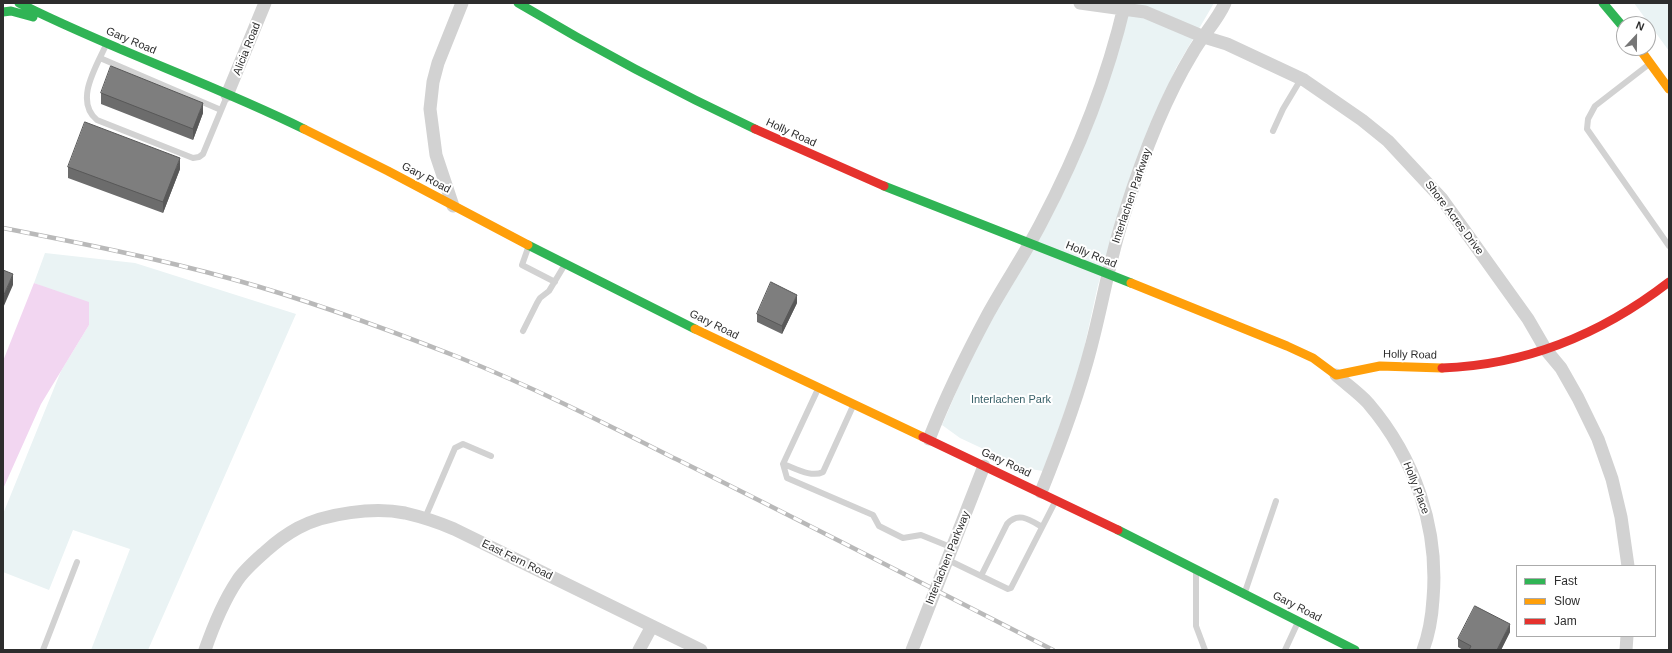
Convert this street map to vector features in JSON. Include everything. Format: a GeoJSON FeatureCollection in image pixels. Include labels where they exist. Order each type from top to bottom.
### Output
{"type":"FeatureCollection","features":[{"type":"Feature","properties":{"kind":"main road"},"geometry":{"type":"LineString","coordinates":[[19,3],[61,24]]}},
{"type":"Feature","properties":{"kind":"main road","name":"Holly Road"},"geometry":{"type":"LineString","coordinates":[[518,3],[584,42],[650,78],[769,136],[918,200],[1107,274],[1313,358],[1336,375],[1380,366],[1424,368],[1474,366],[1513,360],[1546,350],[1603,325],[1633,308],[1669,282]]}},
{"type":"Feature","properties":{"kind":"main road"},"geometry":{"type":"LineString","coordinates":[[1603,3],[1616,18]]}},
{"type":"Feature","properties":{"kind":"main road"},"geometry":{"type":"LineString","coordinates":[[3,12],[11,11],[61,24]]}},
{"type":"Feature","properties":{"kind":"main road","name":"Gary Road"},"geometry":{"type":"LineString","coordinates":[[61,24],[107,44],[162,76],[227,94],[265,110],[375,164],[565,265],[715,340],[1040,492],[1355,650]]}},
{"type":"Feature","properties":{"kind":"main road"},"geometry":{"type":"LineString","coordinates":[[1645,56],[1669,89]]}},
{"type":"Feature","properties":{"kind":"street","name":"Alicia Road"},"geometry":{"type":"LineString","coordinates":[[227,94],[265,3]]}},
{"type":"Feature","properties":{"kind":"street"},"geometry":{"type":"LineString","coordinates":[[453,206],[436,155],[430,109],[433,82],[438,63],[462,3]]}},
{"type":"Feature","properties":{"kind":"street","name":"Shore Acres Drive"},"geometry":{"type":"LineString","coordinates":[[1080,3],[1124,6],[1145,12],[1204,37],[1227,44],[1300,79],[1335,100],[1388,141],[1442,200],[1528,319],[1546,350],[1561,368],[1578,398],[1598,439],[1612,479],[1618,502],[1628,565]]}},
{"type":"Feature","properties":{"kind":"street","name":"Interlachen Parkway"},"geometry":{"type":"LineString","coordinates":[[1040,492],[1064,436],[1078,395],[1107,274],[1125,212],[1150,142],[1166,105],[1192,54],[1221,12],[1225,3]]}},
{"type":"Feature","properties":{"kind":"street"},"geometry":{"type":"LineString","coordinates":[[928,439],[951,385],[989,313],[1030,244],[1062,181],[1082,137],[1100,89],[1124,6]]}},
{"type":"Feature","properties":{"kind":"street","name":"Holly Place"},"geometry":{"type":"LineString","coordinates":[[1336,375],[1367,402],[1386,426],[1403,454],[1427,512],[1433,549],[1435,580],[1432,612],[1423,650]]}},
{"type":"Feature","properties":{"kind":"street","name":"Interlachen Parkway"},"geometry":{"type":"LineString","coordinates":[[912,650],[984,466]]}},
{"type":"Feature","properties":{"kind":"street","name":"East Fern Road"},"geometry":{"type":"LineString","coordinates":[[205,650],[223,606],[237,580],[277,542],[299,527],[324,519],[353,512],[378,510],[404,513],[425,518],[454,529],[701,650]]}},
{"type":"Feature","properties":{"kind":"street"},"geometry":{"type":"LineString","coordinates":[[639,650],[652,626]]}},
{"type":"Feature","properties":{"kind":"street"},"geometry":{"type":"LineString","coordinates":[[1626,650],[1627,637]]}},
{"type":"Feature","properties":{"kind":"lane"},"geometry":{"type":"LineString","coordinates":[[107,44],[87,91],[86,101],[92,115],[97,120],[193,158],[200,157],[227,94]]}},
{"type":"Feature","properties":{"kind":"lane"},"geometry":{"type":"LineString","coordinates":[[100,58],[162,76],[221,110]]}},
{"type":"Feature","properties":{"kind":"lane"},"geometry":{"type":"LineString","coordinates":[[1651,63],[1595,106],[1588,119],[1587,129],[1669,246]]}},
{"type":"Feature","properties":{"kind":"lane"},"geometry":{"type":"LineString","coordinates":[[1273,132],[1300,79]]}},
{"type":"Feature","properties":{"kind":"lane"},"geometry":{"type":"LineString","coordinates":[[529,246],[522,265],[555,282]]}},
{"type":"Feature","properties":{"kind":"lane"},"geometry":{"type":"LineString","coordinates":[[523,331],[540,298],[549,291],[565,265]]}},
{"type":"Feature","properties":{"kind":"lane"},"geometry":{"type":"LineString","coordinates":[[819,388],[784,464],[787,478],[873,515],[879,526],[903,538],[920,535],[981,576],[1008,589],[1011,588],[1056,500]]}},
{"type":"Feature","properties":{"kind":"lane"},"geometry":{"type":"LineString","coordinates":[[784,464],[811,474],[819,474],[823,472],[854,404]]}},
{"type":"Feature","properties":{"kind":"lane"},"geometry":{"type":"LineString","coordinates":[[425,518],[455,448],[463,444],[491,456]]}},
{"type":"Feature","properties":{"kind":"lane"},"geometry":{"type":"LineString","coordinates":[[1244,594],[1276,501]]}},
{"type":"Feature","properties":{"kind":"lane"},"geometry":{"type":"LineString","coordinates":[[981,576],[1010,520],[1016,517],[1021,517],[1042,527]]}},
{"type":"Feature","properties":{"kind":"lane"},"geometry":{"type":"LineString","coordinates":[[43,650],[46,638],[77,562]]}},
{"type":"Feature","properties":{"kind":"lane"},"geometry":{"type":"LineString","coordinates":[[1196,569],[1196,626],[1205,650]]}},
{"type":"Feature","properties":{"kind":"lane"},"geometry":{"type":"LineString","coordinates":[[1285,650],[1298,621]]}},
{"type":"Feature","properties":{"kind":"green space","name":"Interlachen Park"},"geometry":{"type":"Polygon","coordinates":[[[1128,3],[1214,3],[1176,68],[1140,153],[1098,285],[1078,376],[1043,471],[1024,468],[960,438],[942,425],[976,346],[1046,223],[1128,3]]]}},
{"type":"Feature","properties":{"kind":"green space"},"geometry":{"type":"Polygon","coordinates":[[[1634,3],[1669,3],[1669,51],[1656,33],[1656,16],[1643,16],[1634,3]]]}},
{"type":"Feature","properties":{"kind":"green space"},"geometry":{"type":"Polygon","coordinates":[[[45,253],[135,263],[296,314],[148,650],[91,650],[130,549],[73,530],[49,590],[3,572],[3,514],[61,371],[89,325],[57,292],[34,283],[45,253]]]}},
{"type":"Feature","properties":{"kind":"shaded area"},"geometry":{"type":"Polygon","coordinates":[[[34,283],[89,302],[89,325],[41,404],[3,489],[3,361],[34,283]]]}},
{"type":"Feature","properties":{"kind":"building"},"geometry":{"type":"Polygon","coordinates":[[[111,66],[203,103],[193,129],[101,93],[111,66]]]}},
{"type":"Feature","properties":{"kind":"building"},"geometry":{"type":"Polygon","coordinates":[[[85,122],[180,158],[163,202],[68,167],[85,122]]]}},
{"type":"Feature","properties":{"kind":"building"},"geometry":{"type":"Polygon","coordinates":[[[3,270],[13,274],[3,297],[3,270]]]}},
{"type":"Feature","properties":{"kind":"building"},"geometry":{"type":"Polygon","coordinates":[[[771,282],[797,295],[782,326],[757,314],[771,282]]]}},
{"type":"Feature","properties":{"kind":"building"},"geometry":{"type":"Polygon","coordinates":[[[1475,606],[1510,624],[1497,650],[1469,650],[1471,646],[1458,639],[1475,606]]]}},
{"type":"Feature","properties":{"kind":"railway"},"geometry":{"type":"LineString","coordinates":[[3,228],[89,245],[232,279],[346,315],[458,357],[541,393],[595,419],[1053,650]]}},
{"type":"Feature","properties":{"kind":"traffic: fast"},"geometry":{"type":"LineString","coordinates":[[19,3],[90,36],[269,112],[304,129]]}},
{"type":"Feature","properties":{"kind":"traffic: fast"},"geometry":{"type":"LineString","coordinates":[[518,3],[635,69],[755,129]]}},
{"type":"Feature","properties":{"kind":"traffic: fast"},"geometry":{"type":"LineString","coordinates":[[1603,3],[1616,18]]}},
{"type":"Feature","properties":{"kind":"traffic: fast"},"geometry":{"type":"LineString","coordinates":[[3,12],[11,11],[33,17]]}},
{"type":"Feature","properties":{"kind":"traffic: fast"},"geometry":{"type":"LineString","coordinates":[[884,186],[1131,283]]}},
{"type":"Feature","properties":{"kind":"traffic: fast"},"geometry":{"type":"LineString","coordinates":[[528,245],[695,329]]}},
{"type":"Feature","properties":{"kind":"traffic: fast"},"geometry":{"type":"LineString","coordinates":[[1118,530],[1355,650]]}},
{"type":"Feature","properties":{"kind":"traffic: slow"},"geometry":{"type":"LineString","coordinates":[[1645,56],[1669,89]]}},
{"type":"Feature","properties":{"kind":"traffic: slow"},"geometry":{"type":"LineString","coordinates":[[304,129],[388,171],[528,245]]}},
{"type":"Feature","properties":{"kind":"traffic: slow"},"geometry":{"type":"LineString","coordinates":[[1131,283],[1287,346],[1313,358],[1336,375],[1380,366],[1442,368]]}},
{"type":"Feature","properties":{"kind":"traffic: slow"},"geometry":{"type":"LineString","coordinates":[[695,329],[923,437]]}},
{"type":"Feature","properties":{"kind":"traffic: jam"},"geometry":{"type":"LineString","coordinates":[[755,129],[884,186]]}},
{"type":"Feature","properties":{"kind":"traffic: jam"},"geometry":{"type":"LineString","coordinates":[[1442,368],[1473,366],[1504,360],[1533,353],[1562,343],[1618,317],[1669,282]]}},
{"type":"Feature","properties":{"kind":"traffic: jam"},"geometry":{"type":"LineString","coordinates":[[923,437],[1118,530]]}}]}
